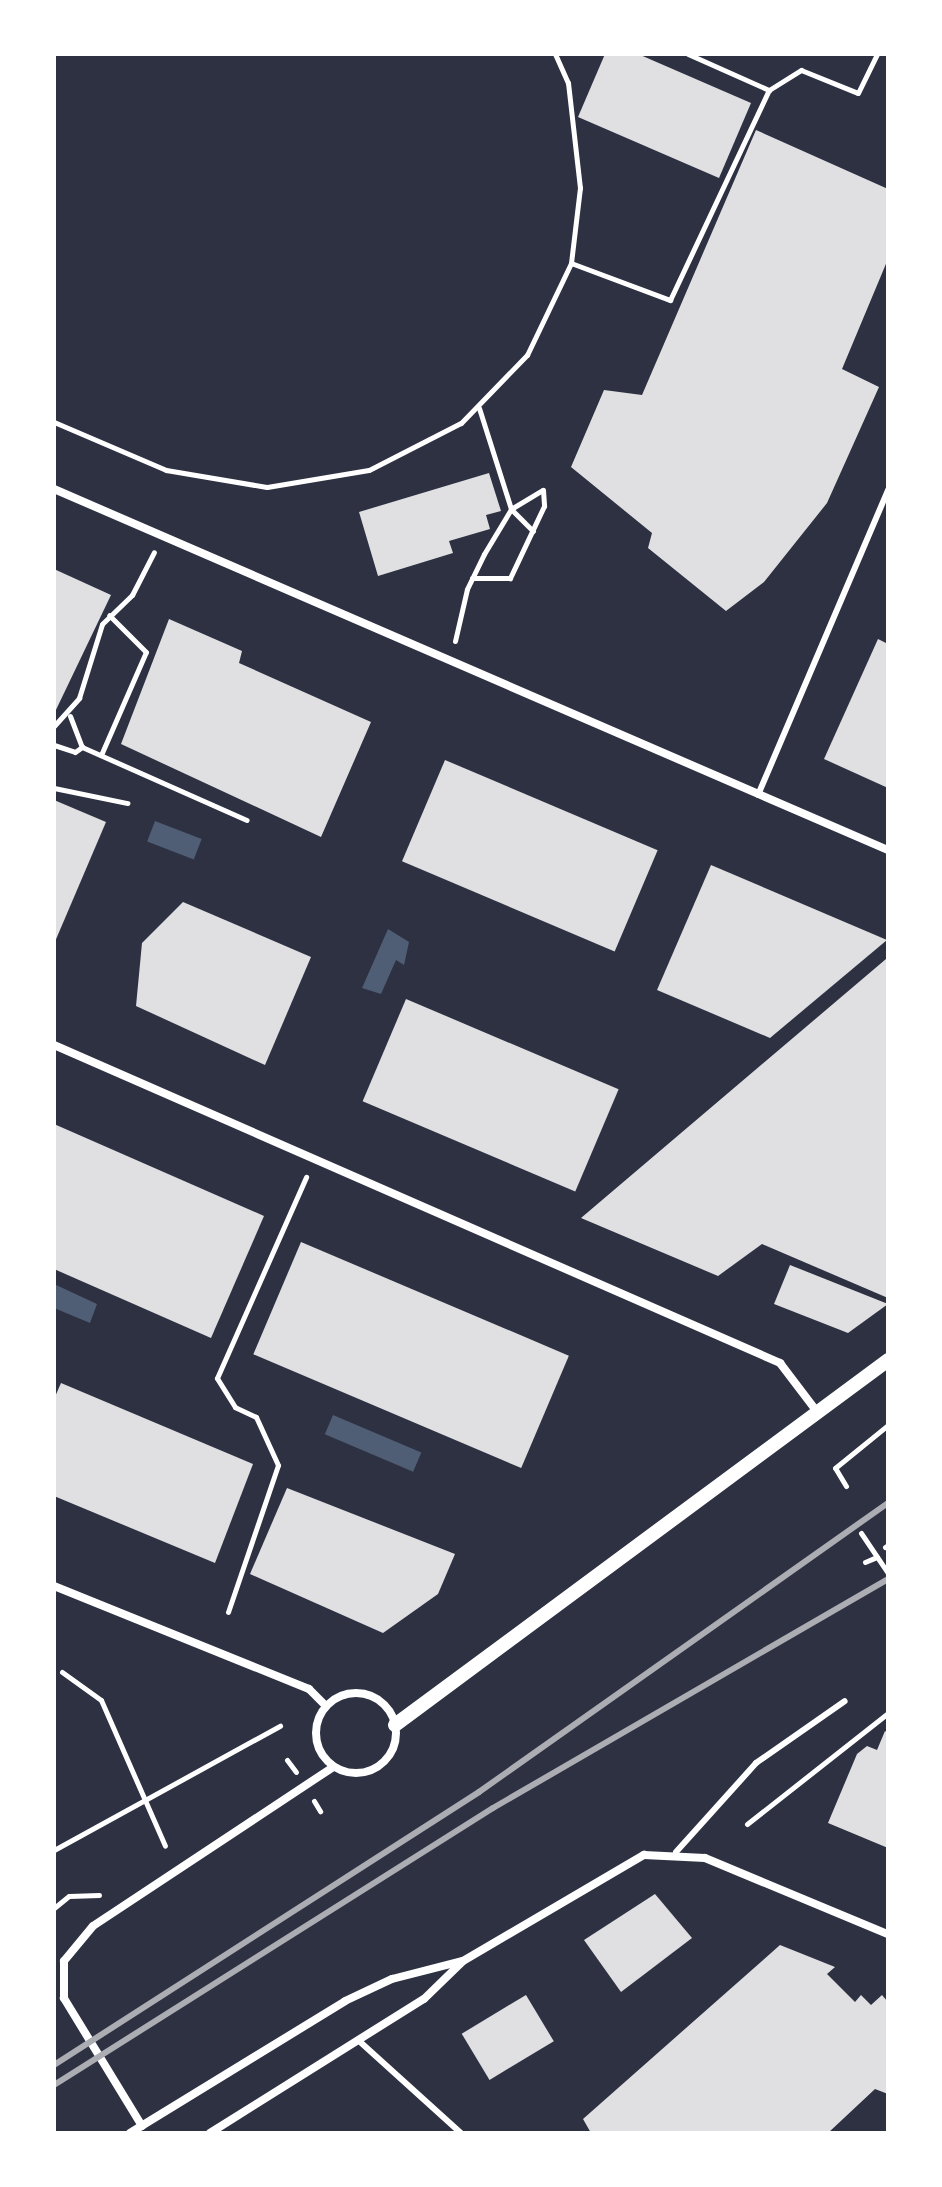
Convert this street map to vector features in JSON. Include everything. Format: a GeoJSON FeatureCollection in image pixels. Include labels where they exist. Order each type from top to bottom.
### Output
{"type":"FeatureCollection","features":[{"type":"Feature","properties":{"kind":"street"},"geometry":{"type":"LineString","coordinates":[[54,489],[888,850]]}},
{"type":"Feature","properties":{"kind":"street"},"geometry":{"type":"LineString","coordinates":[[54,1045],[780,1363],[818,1414]]}},
{"type":"Feature","properties":{"kind":"street"},"geometry":{"type":"LineString","coordinates":[[326,1706],[317,1744],[333,1767],[358,1773],[383,1763],[395,1725],[888,1360]]}},
{"type":"Feature","properties":{"kind":"street"},"geometry":{"type":"LineString","coordinates":[[54,1586],[309,1689],[326,1706]]}},
{"type":"Feature","properties":{"kind":"street"},"geometry":{"type":"LineString","coordinates":[[326,1706],[360,1693],[383,1704],[395,1725]]}},
{"type":"Feature","properties":{"kind":"street"},"geometry":{"type":"LineString","coordinates":[[142,2126],[69,2008],[61,1970],[85,1932],[333,1767]]}},
{"type":"Feature","properties":{"kind":"street"},"geometry":{"type":"LineString","coordinates":[[210,2133],[424,1999],[463,1961],[630,1862],[676,1852],[705,1858],[888,1934]]}},
{"type":"Feature","properties":{"kind":"street"},"geometry":{"type":"LineString","coordinates":[[130,2133],[345,2001],[392,1979],[463,1961]]}},
{"type":"Feature","properties":{"kind":"lane"},"geometry":{"type":"LineString","coordinates":[[758,795],[888,490]]}},
{"type":"Feature","properties":{"kind":"lane"},"geometry":{"type":"LineString","coordinates":[[676,1852],[756,1763],[845,1701]]}},
{"type":"Feature","properties":{"kind":"lane"},"geometry":{"type":"LineString","coordinates":[[358,2040],[461,2133]]}},
{"type":"Feature","properties":{"kind":"path"},"geometry":{"type":"LineString","coordinates":[[54,422],[166,470],[267,487],[369,470],[414,452],[479,408],[527,355],[571,263],[580,188],[568,83],[555,54]]}},
{"type":"Feature","properties":{"kind":"path"},"geometry":{"type":"LineString","coordinates":[[688,54],[769,90]]}},
{"type":"Feature","properties":{"kind":"path"},"geometry":{"type":"LineString","coordinates":[[571,263],[670,300],[769,90],[801,70],[858,93],[877,54]]}},
{"type":"Feature","properties":{"kind":"path"},"geometry":{"type":"LineString","coordinates":[[479,408],[511,509],[533,531]]}},
{"type":"Feature","properties":{"kind":"path"},"geometry":{"type":"LineString","coordinates":[[450,662],[472,578],[511,509],[543,490],[533,531],[510,578],[472,578]]}},
{"type":"Feature","properties":{"kind":"path"},"geometry":{"type":"LineString","coordinates":[[54,726],[70,716],[109,615],[132,595],[162,536]]}},
{"type":"Feature","properties":{"kind":"path"},"geometry":{"type":"LineString","coordinates":[[101,755],[146,652],[109,615]]}},
{"type":"Feature","properties":{"kind":"path"},"geometry":{"type":"LineString","coordinates":[[70,716],[82,747],[247,820]]}},
{"type":"Feature","properties":{"kind":"path"},"geometry":{"type":"LineString","coordinates":[[54,745],[75,752],[82,747]]}},
{"type":"Feature","properties":{"kind":"path"},"geometry":{"type":"LineString","coordinates":[[54,788],[127,803]]}},
{"type":"Feature","properties":{"kind":"path"},"geometry":{"type":"LineString","coordinates":[[228,1612],[278,1465],[256,1417],[235,1407],[217,1378],[314,1159]]}},
{"type":"Feature","properties":{"kind":"path"},"geometry":{"type":"LineString","coordinates":[[846,1486],[835,1468],[888,1425]]}},
{"type":"Feature","properties":{"kind":"path"},"geometry":{"type":"LineString","coordinates":[[861,1533],[888,1573]]}},
{"type":"Feature","properties":{"kind":"path"},"geometry":{"type":"LineString","coordinates":[[865,1562],[877,1557]]}},
{"type":"Feature","properties":{"kind":"path"},"geometry":{"type":"LineString","coordinates":[[62,1672],[101,1700],[141,1803],[165,1846]]}},
{"type":"Feature","properties":{"kind":"path"},"geometry":{"type":"LineString","coordinates":[[747,1824],[888,1713]]}},
{"type":"Feature","properties":{"kind":"path"},"geometry":{"type":"LineString","coordinates":[[54,1850],[280,1726]]}},
{"type":"Feature","properties":{"kind":"path"},"geometry":{"type":"LineString","coordinates":[[54,1908],[69,1896],[99,1895]]}},
{"type":"Feature","properties":{"kind":"water"},"geometry":{"type":"Polygon","coordinates":[[[155,821],[202,839],[194,859],[147,842],[155,821]]]}},
{"type":"Feature","properties":{"kind":"water"},"geometry":{"type":"Polygon","coordinates":[[[388,929],[409,942],[404,965],[396,960],[381,994],[362,988],[388,929]]]}},
{"type":"Feature","properties":{"kind":"water"},"geometry":{"type":"Polygon","coordinates":[[[54,1284],[97,1304],[90,1323],[54,1308],[54,1284]]]}},
{"type":"Feature","properties":{"kind":"water"},"geometry":{"type":"Polygon","coordinates":[[[333,1415],[421,1453],[413,1472],[325,1434],[333,1415]]]}},
{"type":"Feature","properties":{"kind":"building"},"geometry":{"type":"Polygon","coordinates":[[[605,54],[638,54],[751,103],[719,178],[578,117],[605,54]]]}},
{"type":"Feature","properties":{"kind":"building"},"geometry":{"type":"Polygon","coordinates":[[[756,130],[888,189],[888,259],[842,369],[879,387],[827,503],[764,582],[726,611],[648,548],[652,533],[571,467],[604,390],[642,395],[756,130]]]}},
{"type":"Feature","properties":{"kind":"building"},"geometry":{"type":"Polygon","coordinates":[[[489,473],[501,511],[486,515],[490,529],[449,541],[453,553],[378,576],[359,512],[489,473]]]}},
{"type":"Feature","properties":{"kind":"building"},"geometry":{"type":"Polygon","coordinates":[[[54,569],[111,595],[54,714],[54,569]]]}},
{"type":"Feature","properties":{"kind":"building"},"geometry":{"type":"Polygon","coordinates":[[[169,619],[242,651],[239,663],[371,722],[321,837],[121,744],[169,619]]]}},
{"type":"Feature","properties":{"kind":"building"},"geometry":{"type":"Polygon","coordinates":[[[878,639],[888,644],[888,788],[824,759],[878,639]]]}},
{"type":"Feature","properties":{"kind":"building"},"geometry":{"type":"Polygon","coordinates":[[[445,760],[658,850],[615,952],[402,861],[445,760]]]}},
{"type":"Feature","properties":{"kind":"building"},"geometry":{"type":"Polygon","coordinates":[[[54,800],[106,822],[54,944],[54,800]]]}},
{"type":"Feature","properties":{"kind":"building"},"geometry":{"type":"Polygon","coordinates":[[[711,865],[887,940],[770,1038],[657,990],[711,865]]]}},
{"type":"Feature","properties":{"kind":"building"},"geometry":{"type":"Polygon","coordinates":[[[183,902],[311,957],[265,1065],[136,1006],[142,943],[183,902]]]}},
{"type":"Feature","properties":{"kind":"building"},"geometry":{"type":"Polygon","coordinates":[[[886,959],[888,1298],[762,1244],[718,1276],[581,1218],[886,959]]]}},
{"type":"Feature","properties":{"kind":"building"},"geometry":{"type":"Polygon","coordinates":[[[406,999],[619,1089],[575,1191],[363,1101],[406,999]]]}},
{"type":"Feature","properties":{"kind":"building"},"geometry":{"type":"Polygon","coordinates":[[[54,1124],[264,1216],[211,1338],[54,1269],[54,1124]]]}},
{"type":"Feature","properties":{"kind":"building"},"geometry":{"type":"Polygon","coordinates":[[[301,1242],[569,1356],[521,1468],[253,1354],[301,1242]]]}},
{"type":"Feature","properties":{"kind":"building"},"geometry":{"type":"Polygon","coordinates":[[[790,1265],[888,1304],[848,1333],[774,1304],[790,1265]]]}},
{"type":"Feature","properties":{"kind":"building"},"geometry":{"type":"Polygon","coordinates":[[[61,1383],[253,1464],[215,1563],[54,1496],[54,1399],[61,1383]]]}},
{"type":"Feature","properties":{"kind":"building"},"geometry":{"type":"Polygon","coordinates":[[[287,1488],[455,1554],[438,1594],[383,1633],[250,1574],[287,1488]]]}},
{"type":"Feature","properties":{"kind":"building"},"geometry":{"type":"Polygon","coordinates":[[[885,1731],[888,1733],[888,1848],[828,1823],[857,1754],[867,1746],[877,1750],[885,1731]]]}},
{"type":"Feature","properties":{"kind":"building"},"geometry":{"type":"Polygon","coordinates":[[[655,1894],[692,1938],[621,1992],[584,1940],[655,1894]]]}},
{"type":"Feature","properties":{"kind":"building"},"geometry":{"type":"Polygon","coordinates":[[[780,1945],[835,1967],[827,1974],[855,2002],[861,1995],[871,2005],[882,1995],[888,2002],[888,2094],[875,2089],[828,2133],[591,2133],[583,2119],[780,1945]]]}},
{"type":"Feature","properties":{"kind":"building"},"geometry":{"type":"Polygon","coordinates":[[[526,1995],[554,2041],[490,2080],[462,2034],[526,1995]]]}},
{"type":"Feature","properties":{"kind":"railway"},"geometry":{"type":"LineString","coordinates":[[54,2065],[479,1792],[888,1503]]}},
{"type":"Feature","properties":{"kind":"railway"},"geometry":{"type":"LineString","coordinates":[[54,2085],[493,1808],[888,1579]]}}]}
